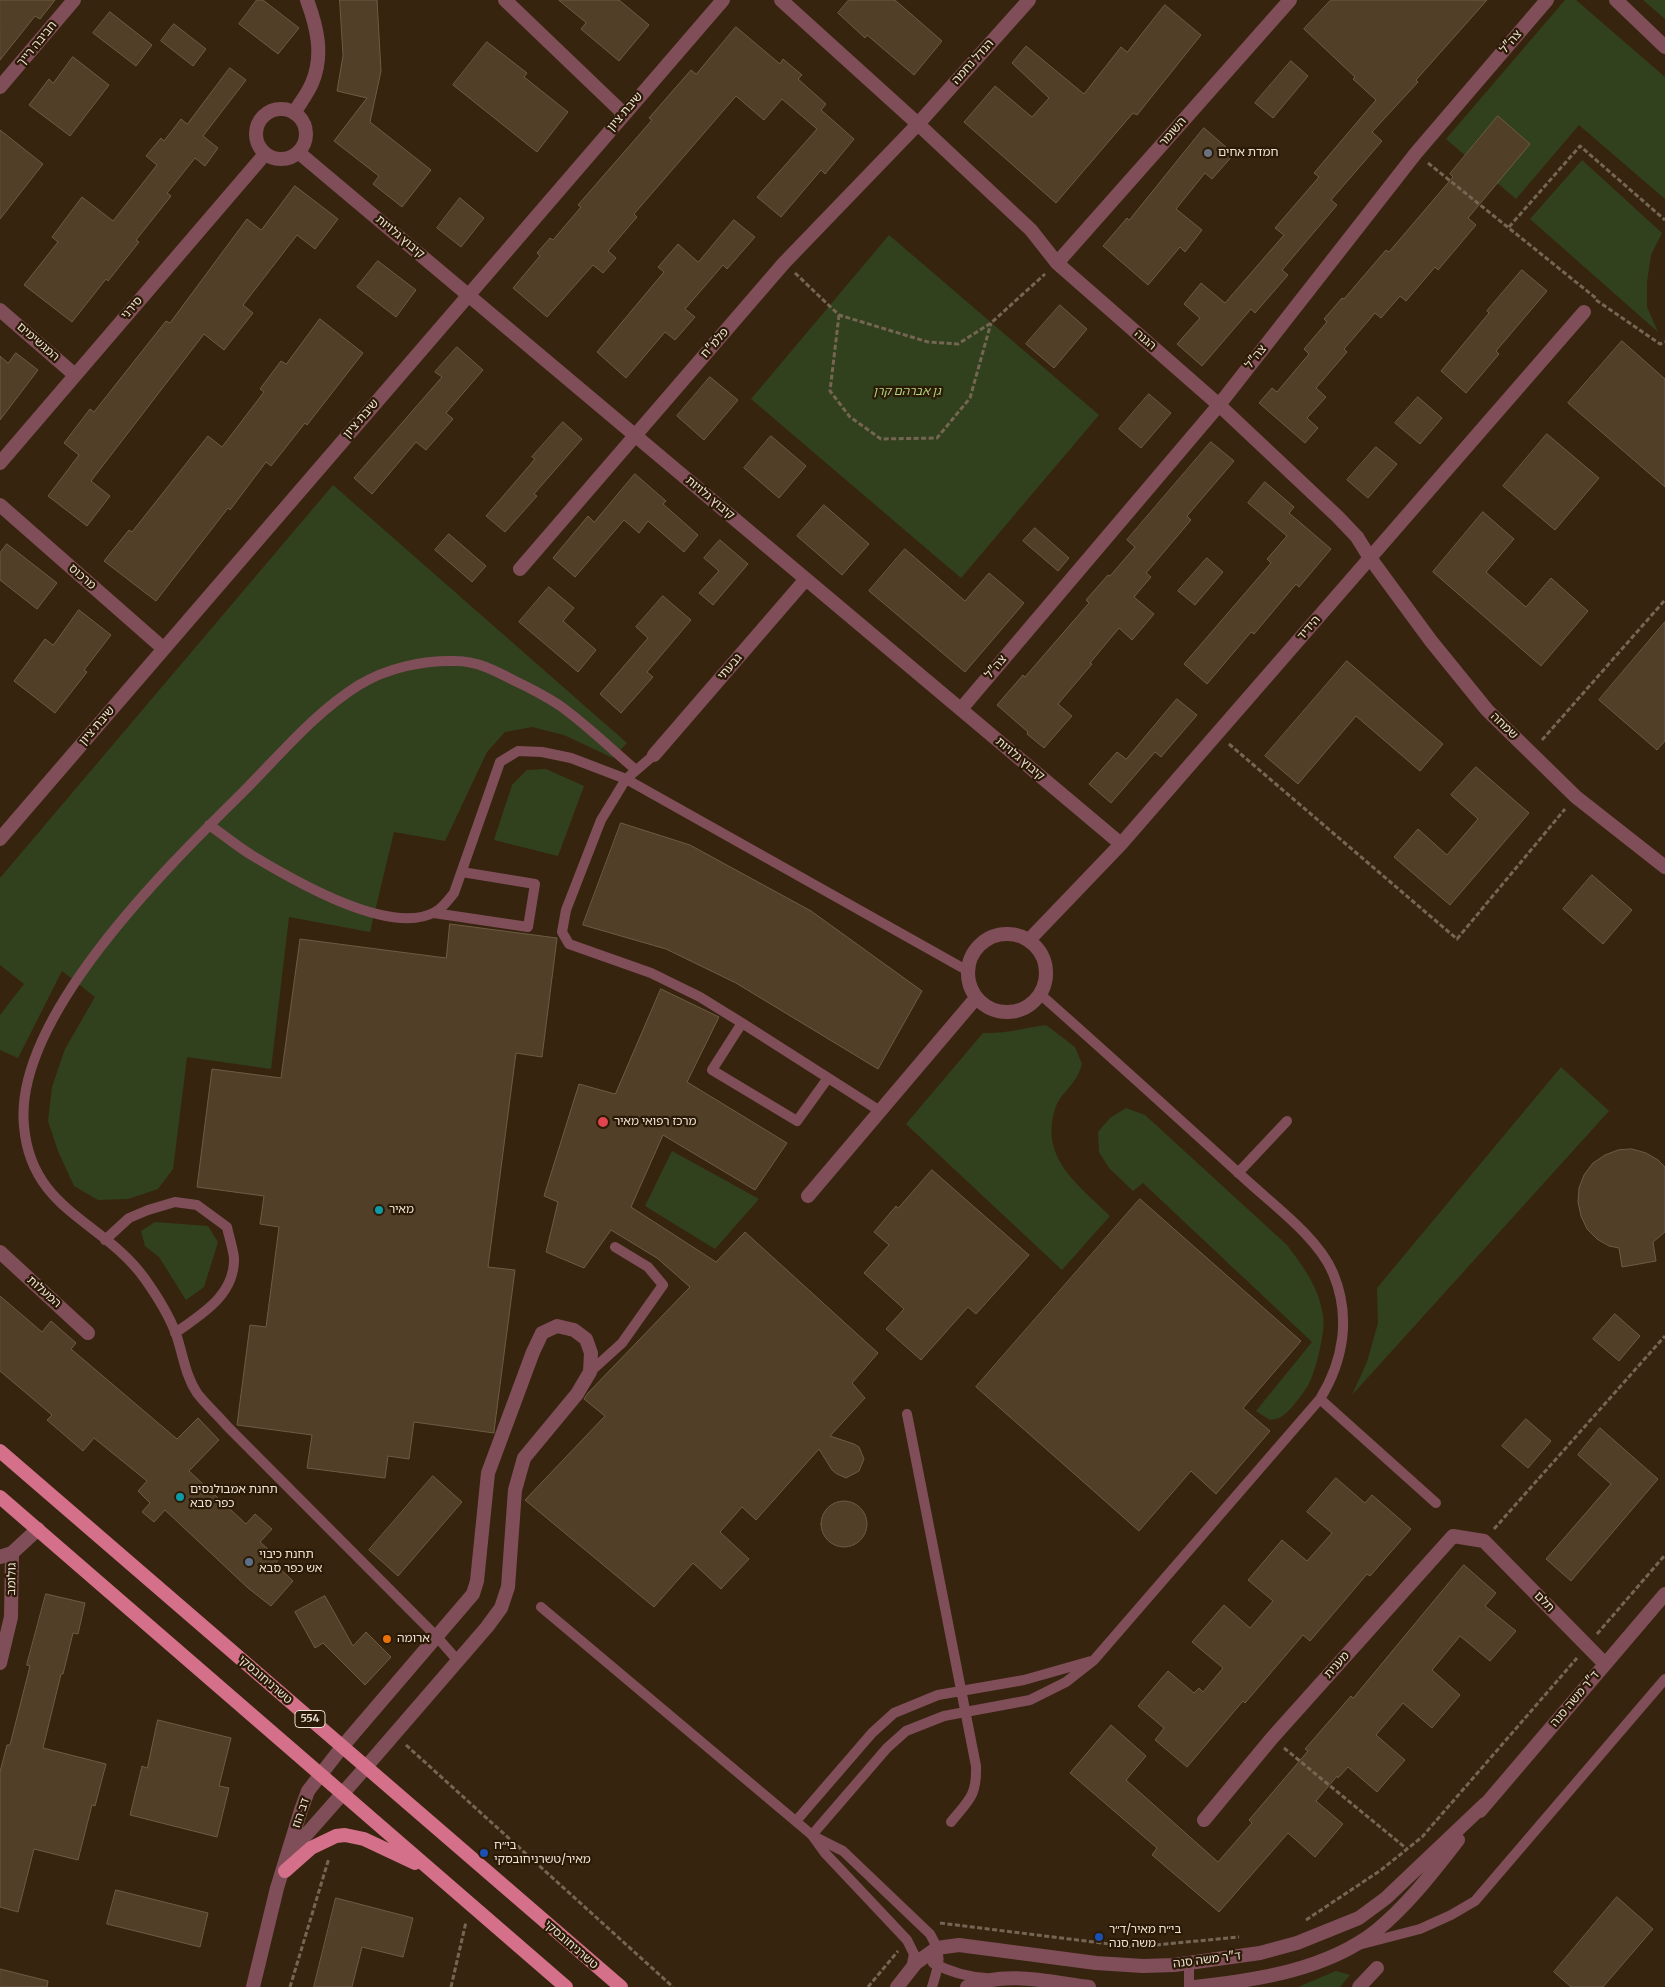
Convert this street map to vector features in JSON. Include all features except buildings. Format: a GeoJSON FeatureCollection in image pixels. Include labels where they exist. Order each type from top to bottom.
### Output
{"type":"FeatureCollection","features":[{"type":"Feature","properties":{"kind":"main road","name":"טשרניחובסקי"},"geometry":{"type":"LineString","coordinates":[[0,1451],[620,1987]]}},
{"type":"Feature","properties":{"kind":"main road","name":"554"},"geometry":{"type":"LineString","coordinates":[[0,1497],[566,1987]]}},
{"type":"Feature","properties":{"kind":"main road"},"geometry":{"type":"LineString","coordinates":[[285,1870],[311,1848],[336,1836],[345,1835],[364,1839],[432,1870]]}},
{"type":"Feature","properties":{"kind":"street","name":"חביבה רייך"},"geometry":{"type":"LineString","coordinates":[[0,87],[74,0]]}},
{"type":"Feature","properties":{"kind":"street"},"geometry":{"type":"LineString","coordinates":[[294,113],[313,82],[320,51],[314,18],[308,0]]}},
{"type":"Feature","properties":{"kind":"street"},"geometry":{"type":"LineString","coordinates":[[505,0],[624,114]]}},
{"type":"Feature","properties":{"kind":"street","name":"שיבת ציון"},"geometry":{"type":"LineString","coordinates":[[0,839],[723,0]]}},
{"type":"Feature","properties":{"kind":"street"},"geometry":{"type":"LineString","coordinates":[[781,0],[918,124]]}},
{"type":"Feature","properties":{"kind":"street","name":"הנדל נחמה"},"geometry":{"type":"LineString","coordinates":[[918,124],[1029,0]]}},
{"type":"Feature","properties":{"kind":"street","name":"השומר"},"geometry":{"type":"LineString","coordinates":[[1057,263],[1290,0]]}},
{"type":"Feature","properties":{"kind":"street","name":"צה\"ל"},"geometry":{"type":"LineString","coordinates":[[961,709],[1219,404],[1416,153],[1547,0]]}},
{"type":"Feature","properties":{"kind":"street"},"geometry":{"type":"LineString","coordinates":[[1616,0],[1665,47]]}},
{"type":"Feature","properties":{"kind":"street"},"geometry":{"type":"LineString","coordinates":[[286,109],[301,119],[305,127],[306,136],[304,145],[298,152],[290,158],[272,158],[259,147],[256,139],[258,122],[269,111],[286,109]]}},
{"type":"Feature","properties":{"kind":"street","name":"פלמ\"ח"},"geometry":{"type":"LineString","coordinates":[[520,568],[784,263],[918,124]]}},
{"type":"Feature","properties":{"kind":"street","name":"הגנה"},"geometry":{"type":"LineString","coordinates":[[918,124],[1031,230],[1057,263],[1219,404],[1338,517],[1358,537],[1370,558]]}},
{"type":"Feature","properties":{"kind":"street","name":"קיבוץ גלויות"},"geometry":{"type":"LineString","coordinates":[[298,152],[1121,844]]}},
{"type":"Feature","properties":{"kind":"street","name":"סירני"},"geometry":{"type":"LineString","coordinates":[[0,463],[265,154]]}},
{"type":"Feature","properties":{"kind":"street","name":"המגשימים"},"geometry":{"type":"LineString","coordinates":[[0,310],[75,375]]}},
{"type":"Feature","properties":{"kind":"street","name":"הידיד"},"geometry":{"type":"LineString","coordinates":[[1029,940],[1121,844],[1584,312]]}},
{"type":"Feature","properties":{"kind":"street","name":"מרכוס"},"geometry":{"type":"LineString","coordinates":[[0,504],[164,649]]}},
{"type":"Feature","properties":{"kind":"street","name":"שמחה"},"geometry":{"type":"LineString","coordinates":[[1370,558],[1455,672],[1487,710],[1576,797],[1665,867]]}},
{"type":"Feature","properties":{"kind":"street","name":"גבעתי"},"geometry":{"type":"LineString","coordinates":[[654,755],[806,579]]}},
{"type":"Feature","properties":{"kind":"street"},"geometry":{"type":"LineString","coordinates":[[1003,933],[1016,934],[1029,940],[1039,949],[1047,968],[1046,982],[1041,994],[1032,1005],[1013,1013],[999,1012],[986,1007],[976,998],[969,984],[968,970],[971,957],[978,946],[990,938],[1003,933]]}},
{"type":"Feature","properties":{"kind":"street"},"geometry":{"type":"LineString","coordinates":[[808,1196],[976,998]]}},
{"type":"Feature","properties":{"kind":"street","name":"המעלות"},"geometry":{"type":"LineString","coordinates":[[0,1252],[88,1333]]}},
{"type":"Feature","properties":{"kind":"street","name":"דב הוז"},"geometry":{"type":"LineString","coordinates":[[254,1987],[277,1888],[308,1791],[342,1747],[473,1594],[477,1581],[488,1473],[533,1352],[542,1333],[557,1326],[574,1330],[586,1339],[591,1352],[590,1372],[577,1394],[524,1458],[515,1490],[508,1587],[501,1608],[458,1661],[305,1836],[277,1888]]}},
{"type":"Feature","properties":{"kind":"street"},"geometry":{"type":"LineString","coordinates":[[6,1555],[38,1529]]}},
{"type":"Feature","properties":{"kind":"street","name":"מענית"},"geometry":{"type":"LineString","coordinates":[[1204,1820],[1272,1738],[1454,1536],[1484,1541]]}},
{"type":"Feature","properties":{"kind":"street","name":"תלם"},"geometry":{"type":"LineString","coordinates":[[1484,1541],[1605,1664]]}},
{"type":"Feature","properties":{"kind":"street","name":"גולומב"},"geometry":{"type":"LineString","coordinates":[[0,1663],[11,1618],[6,1555]]}},
{"type":"Feature","properties":{"kind":"street","name":"ד\"ר משה סנה"},"geometry":{"type":"LineString","coordinates":[[1195,1987],[1265,1977],[1300,1968],[1351,1947],[1375,1931],[1426,1881],[1485,1804],[1665,1594]]}},
{"type":"Feature","properties":{"kind":"street","name":"ד\"ר משה סנה"},"geometry":{"type":"LineString","coordinates":[[897,1987],[919,1956],[937,1948],[959,1945],[1096,1963],[1142,1966],[1189,1963],[1260,1953],[1297,1943],[1359,1918],[1386,1898],[1485,1804]]}},
{"type":"Feature","properties":{"kind":"street"},"geometry":{"type":"LineString","coordinates":[[1359,1987],[1377,1968]]}},
{"type":"Feature","properties":{"kind":"street"},"geometry":{"type":"LineString","coordinates":[[967,1987],[991,1979],[1028,1979],[1089,1987]]}},
{"type":"Feature","properties":{"kind":"lane"},"geometry":{"type":"LineString","coordinates":[[458,1661],[437,1637],[227,1426],[197,1393],[186,1370],[175,1332],[143,1275],[124,1255],[78,1220],[56,1199],[37,1174],[27,1151],[23,1104],[28,1079],[43,1038],[72,987],[140,898],[209,825],[334,703],[369,680],[416,664],[456,661],[474,663],[510,678],[559,705],[636,770]]}},
{"type":"Feature","properties":{"kind":"lane"},"geometry":{"type":"LineString","coordinates":[[434,913],[444,906],[454,893],[500,762],[518,751],[542,752],[571,758],[626,779],[968,970]]}},
{"type":"Feature","properties":{"kind":"lane"},"geometry":{"type":"LineString","coordinates":[[654,755],[626,779],[601,820],[566,910],[562,932],[569,944],[651,973],[700,997],[880,1111]]}},
{"type":"Feature","properties":{"kind":"lane"},"geometry":{"type":"LineString","coordinates":[[209,825],[251,856],[355,907],[392,918],[404,919],[434,913],[528,927],[535,884],[462,872]]}},
{"type":"Feature","properties":{"kind":"lane"},"geometry":{"type":"LineString","coordinates":[[812,1835],[887,1748],[906,1731],[944,1716],[1030,1700],[1066,1682],[1094,1660],[1320,1399],[1331,1380],[1338,1360],[1343,1334],[1341,1294],[1321,1250],[1041,994]]}},
{"type":"Feature","properties":{"kind":"lane"},"geometry":{"type":"LineString","coordinates":[[742,1023],[712,1070],[798,1121],[828,1078]]}},
{"type":"Feature","properties":{"kind":"lane"},"geometry":{"type":"LineString","coordinates":[[1238,1173],[1286,1121]]}},
{"type":"Feature","properties":{"kind":"lane"},"geometry":{"type":"LineString","coordinates":[[105,1240],[129,1218],[175,1202],[197,1205],[227,1227],[234,1258],[230,1280],[223,1294],[208,1310],[175,1332]]}},
{"type":"Feature","properties":{"kind":"lane"},"geometry":{"type":"LineString","coordinates":[[590,1372],[622,1343],[663,1285],[648,1267],[614,1247]]}},
{"type":"Feature","properties":{"kind":"lane"},"geometry":{"type":"LineString","coordinates":[[1320,1399],[1436,1503]]}},
{"type":"Feature","properties":{"kind":"lane"},"geometry":{"type":"LineString","coordinates":[[907,1414],[964,1712],[974,1748],[977,1783],[972,1796],[952,1822]]}},
{"type":"Feature","properties":{"kind":"lane"},"geometry":{"type":"LineString","coordinates":[[540,1607],[812,1835],[825,1853],[907,1940],[919,1956],[939,1966],[970,1977],[991,1979]]}},
{"type":"Feature","properties":{"kind":"lane"},"geometry":{"type":"LineString","coordinates":[[796,1821],[872,1733],[894,1712],[938,1695],[1024,1680],[1094,1660]]}},
{"type":"Feature","properties":{"kind":"lane"},"geometry":{"type":"LineString","coordinates":[[1351,1947],[1420,1928],[1451,1915],[1475,1901],[1665,1679]]}},
{"type":"Feature","properties":{"kind":"lane"},"geometry":{"type":"LineString","coordinates":[[812,1835],[843,1851],[930,1934],[937,1948],[939,1966],[932,1987]]}},
{"type":"Feature","properties":{"kind":"lane"},"geometry":{"type":"LineString","coordinates":[[1189,1963],[1189,1987]]}},
{"type":"Feature","properties":{"kind":"path"},"geometry":{"type":"LineString","coordinates":[[1509,227],[1580,146],[1665,220]]}},
{"type":"Feature","properties":{"kind":"path"},"geometry":{"type":"LineString","coordinates":[[1416,153],[1597,299],[1660,344],[1665,342]]}},
{"type":"Feature","properties":{"kind":"path"},"geometry":{"type":"LineString","coordinates":[[784,263],[840,315],[928,342],[958,344],[992,323],[1057,263]]}},
{"type":"Feature","properties":{"kind":"path"},"geometry":{"type":"LineString","coordinates":[[1584,312],[1597,299]]}},
{"type":"Feature","properties":{"kind":"path"},"geometry":{"type":"LineString","coordinates":[[840,315],[830,391],[850,417],[881,439],[937,438],[970,398],[992,323]]}},
{"type":"Feature","properties":{"kind":"path"},"geometry":{"type":"LineString","coordinates":[[1531,753],[1665,600]]}},
{"type":"Feature","properties":{"kind":"path"},"geometry":{"type":"LineString","coordinates":[[1217,734],[1457,939],[1576,797]]}},
{"type":"Feature","properties":{"kind":"path"},"geometry":{"type":"LineString","coordinates":[[1484,1541],[1665,1336]]}},
{"type":"Feature","properties":{"kind":"path"},"geometry":{"type":"LineString","coordinates":[[1303,1922],[1380,1870],[1422,1837],[1665,1555]]}},
{"type":"Feature","properties":{"kind":"path"},"geometry":{"type":"LineString","coordinates":[[394,1734],[673,1987]]}},
{"type":"Feature","properties":{"kind":"path"},"geometry":{"type":"LineString","coordinates":[[1272,1738],[1423,1863]]}},
{"type":"Feature","properties":{"kind":"path"},"geometry":{"type":"LineString","coordinates":[[290,1987],[320,1883],[336,1836]]}},
{"type":"Feature","properties":{"kind":"path"},"geometry":{"type":"LineString","coordinates":[[451,1987],[470,1904]]}},
{"type":"Feature","properties":{"kind":"path"},"geometry":{"type":"LineString","coordinates":[[925,1930],[939,1923],[1134,1947],[1240,1937]]}},
{"type":"Feature","properties":{"kind":"path"},"geometry":{"type":"LineString","coordinates":[[868,1987],[907,1940]]}},
{"type":"Feature","properties":{"kind":"green space"},"geometry":{"type":"Polygon","coordinates":[[[1565,0],[1576,0],[1665,77],[1665,199],[1579,125],[1516,199],[1446,139],[1565,0]]]}},
{"type":"Feature","properties":{"kind":"green space"},"geometry":{"type":"Polygon","coordinates":[[[1643,0],[1665,0],[1665,19],[1643,0]]]}},
{"type":"Feature","properties":{"kind":"green space"},"geometry":{"type":"Polygon","coordinates":[[[1582,160],[1662,233],[1651,255],[1647,282],[1647,307],[1658,332],[1530,219],[1582,160]]]}},
{"type":"Feature","properties":{"kind":"green space","name":"גן אברהם קרן"},"geometry":{"type":"Polygon","coordinates":[[[889,235],[1099,415],[961,578],[751,399],[889,235]]]}},
{"type":"Feature","properties":{"kind":"green space"},"geometry":{"type":"Polygon","coordinates":[[[333,485],[627,743],[613,758],[564,735],[532,727],[505,732],[487,752],[445,841],[394,832],[370,932],[289,917],[271,1069],[187,1057],[173,1169],[158,1189],[128,1199],[98,1200],[74,1186],[58,1151],[48,1121],[52,1087],[65,1049],[95,997],[62,971],[18,1058],[0,1050],[0,1015],[24,984],[0,965],[0,878],[333,485]]]}},
{"type":"Feature","properties":{"kind":"green space"},"geometry":{"type":"Polygon","coordinates":[[[546,769],[584,786],[558,856],[494,840],[512,785],[527,770],[546,769]]]}},
{"type":"Feature","properties":{"kind":"green space"},"geometry":{"type":"Polygon","coordinates":[[[1046,1025],[1075,1047],[1082,1064],[1077,1077],[1059,1099],[1056,1106],[1052,1124],[1052,1141],[1064,1168],[1074,1181],[1110,1216],[1062,1270],[906,1124],[983,1033],[1007,1032],[1046,1025]]]}},
{"type":"Feature","properties":{"kind":"green space"},"geometry":{"type":"Polygon","coordinates":[[[1561,1067],[1609,1111],[1352,1395],[1367,1362],[1378,1323],[1377,1288],[1561,1067]]]}},
{"type":"Feature","properties":{"kind":"green space"},"geometry":{"type":"Polygon","coordinates":[[[1126,1108],[1145,1115],[1287,1245],[1314,1287],[1321,1305],[1324,1321],[1318,1356],[1306,1388],[1294,1405],[1280,1418],[1270,1420],[1256,1411],[1312,1342],[1143,1183],[1133,1191],[1109,1168],[1099,1152],[1098,1132],[1110,1118],[1126,1108]]]}},
{"type":"Feature","properties":{"kind":"green space"},"geometry":{"type":"Polygon","coordinates":[[[672,1151],[759,1199],[715,1249],[645,1206],[672,1151]]]}},
{"type":"Feature","properties":{"kind":"green space"},"geometry":{"type":"Polygon","coordinates":[[[155,1222],[208,1226],[218,1242],[204,1287],[186,1300],[159,1257],[145,1246],[141,1231],[155,1222]]]}},
{"type":"Feature","properties":{"kind":"green space"},"geometry":{"type":"Polygon","coordinates":[[[1336,1971],[1350,1975],[1340,1987],[1298,1987],[1336,1971]]]}},
{"type":"Feature","properties":{"kind":"place","name":"חמדת אחים"},"geometry":{"type":"Point","coordinates":[1208,153]}},
{"type":"Feature","properties":{"kind":"place","name":"מרכז רפואי מאיר"},"geometry":{"type":"Point","coordinates":[603,1122]}},
{"type":"Feature","properties":{"kind":"place","name":"מאיר"},"geometry":{"type":"Point","coordinates":[379,1210]}},
{"type":"Feature","properties":{"kind":"place","name":"תחנת אמבולנסים כפר סבא"},"geometry":{"type":"Point","coordinates":[180,1497]}},
{"type":"Feature","properties":{"kind":"place","name":"תחנת כיבוי אש כפר סבא"},"geometry":{"type":"Point","coordinates":[249,1562]}},
{"type":"Feature","properties":{"kind":"place","name":"ארומה"},"geometry":{"type":"Point","coordinates":[387,1639]}},
{"type":"Feature","properties":{"kind":"place","name":"בי״ח מאיר/טשרניחובסקי"},"geometry":{"type":"Point","coordinates":[484,1853]}},
{"type":"Feature","properties":{"kind":"place","name":"בי״ח מאיר/ד״ר משה סנה"},"geometry":{"type":"Point","coordinates":[1099,1937]}}]}
